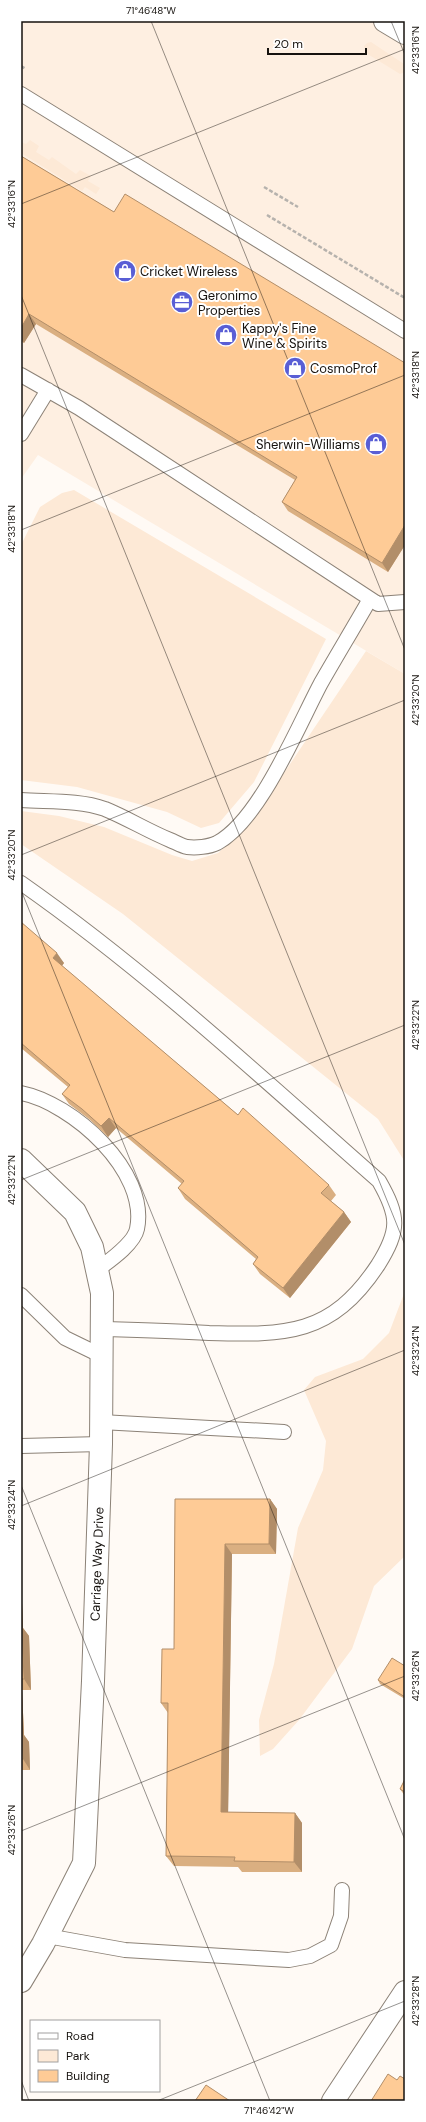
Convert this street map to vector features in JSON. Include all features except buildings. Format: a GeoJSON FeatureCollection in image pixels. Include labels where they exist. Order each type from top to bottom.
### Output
{"type":"FeatureCollection","features":[{"type":"Feature","properties":{"kind":"street"},"geometry":{"type":"LineString","coordinates":[[385,21],[405,33]]}},
{"type":"Feature","properties":{"kind":"street","name":"Carriage Way Drive"},"geometry":{"type":"LineString","coordinates":[[21,1160],[75,1212],[92,1247],[102,1293],[101,1444],[93,1681],[84,1863],[47,1936],[21,1981]]}},
{"type":"Feature","properties":{"kind":"street"},"geometry":{"type":"LineString","coordinates":[[333,2101],[405,1992]]}},
{"type":"Feature","properties":{"kind":"lane"},"geometry":{"type":"LineString","coordinates":[[21,94],[405,331]]}},
{"type":"Feature","properties":{"kind":"lane"},"geometry":{"type":"LineString","coordinates":[[21,375],[79,408],[370,600],[378,604],[405,602]]}},
{"type":"Feature","properties":{"kind":"lane"},"geometry":{"type":"LineString","coordinates":[[21,434],[48,390]]}},
{"type":"Feature","properties":{"kind":"lane"},"geometry":{"type":"LineString","coordinates":[[21,800],[85,805],[103,809],[186,847],[205,846],[216,843],[229,835],[246,818],[268,784],[287,752],[321,683],[370,600]]}},
{"type":"Feature","properties":{"kind":"lane"},"geometry":{"type":"LineString","coordinates":[[21,883],[75,921],[197,1020],[379,1181],[389,1200],[395,1218],[394,1234],[383,1257],[368,1279],[348,1302],[328,1317],[304,1328],[261,1334],[102,1329]]}},
{"type":"Feature","properties":{"kind":"lane"},"geometry":{"type":"LineString","coordinates":[[21,1093],[48,1102],[90,1130],[107,1145],[120,1165],[132,1190],[137,1210],[137,1230],[126,1247],[97,1270]]}},
{"type":"Feature","properties":{"kind":"lane"},"geometry":{"type":"LineString","coordinates":[[21,1294],[65,1338],[102,1356]]}},
{"type":"Feature","properties":{"kind":"lane"},"geometry":{"type":"LineString","coordinates":[[101,1422],[284,1432]]}},
{"type":"Feature","properties":{"kind":"lane"},"geometry":{"type":"LineString","coordinates":[[21,1446],[101,1444]]}},
{"type":"Feature","properties":{"kind":"lane"},"geometry":{"type":"LineString","coordinates":[[47,1936],[125,1950],[289,1960],[310,1956],[331,1945],[341,1916],[342,1890]]}},
{"type":"Feature","properties":{"kind":"path"},"geometry":{"type":"LineString","coordinates":[[264,187],[298,207]]}},
{"type":"Feature","properties":{"kind":"shaded area"},"geometry":{"type":"Polygon","coordinates":[[[21,21],[405,21],[405,674],[38,455],[21,479],[21,21]]]}},
{"type":"Feature","properties":{"kind":"green space"},"geometry":{"type":"Polygon","coordinates":[[[371,42],[404,64],[405,72],[400,74],[366,53],[364,46],[371,42]]]}},
{"type":"Feature","properties":{"kind":"green space"},"geometry":{"type":"Polygon","coordinates":[[[30,140],[39,146],[36,152],[49,160],[52,157],[76,174],[80,170],[91,176],[88,181],[100,188],[96,194],[85,187],[82,191],[21,153],[21,142],[26,144],[30,140]]]}},
{"type":"Feature","properties":{"kind":"green space"},"geometry":{"type":"Polygon","coordinates":[[[74,490],[326,639],[254,782],[219,823],[201,828],[167,812],[77,787],[21,780],[21,545],[40,507],[62,493],[74,490]]]}},
{"type":"Feature","properties":{"kind":"green space"},"geometry":{"type":"Polygon","coordinates":[[[366,651],[405,674],[405,1162],[378,1119],[123,914],[21,844],[21,811],[59,816],[104,827],[172,855],[192,861],[218,853],[249,825],[366,651]]]}},
{"type":"Feature","properties":{"kind":"green space"},"geometry":{"type":"Polygon","coordinates":[[[405,1291],[405,1556],[374,1586],[352,1649],[299,1720],[273,1749],[260,1756],[259,1720],[274,1664],[298,1528],[323,1470],[326,1441],[304,1390],[315,1377],[363,1359],[389,1333],[405,1291]]]}},
{"type":"Feature","properties":{"kind":"place","name":"Cricket Wireless"},"geometry":{"type":"Point","coordinates":[125,271]}},
{"type":"Feature","properties":{"kind":"place","name":"Geronimo Properties"},"geometry":{"type":"Point","coordinates":[182,302]}},
{"type":"Feature","properties":{"kind":"place","name":"Kappy's Fine Wine & Spirits"},"geometry":{"type":"Point","coordinates":[226,335]}},
{"type":"Feature","properties":{"kind":"place","name":"CosmoProf"},"geometry":{"type":"Point","coordinates":[295,368]}},
{"type":"Feature","properties":{"kind":"place","name":"Sherwin-Williams"},"geometry":{"type":"Point","coordinates":[376,444]}}]}
